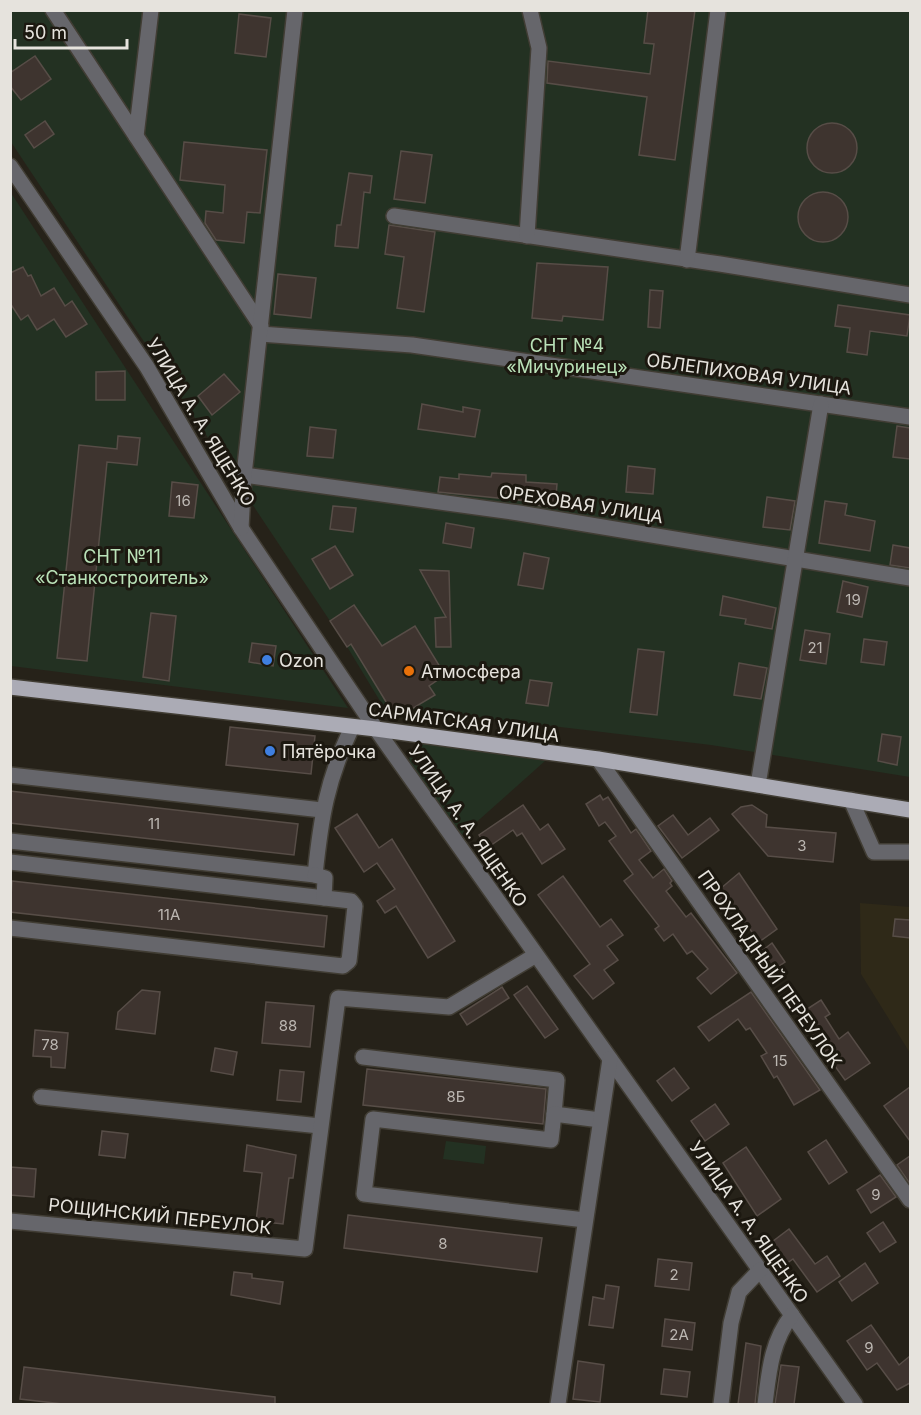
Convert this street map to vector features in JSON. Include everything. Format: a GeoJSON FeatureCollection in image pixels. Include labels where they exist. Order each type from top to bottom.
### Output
{"type":"FeatureCollection","features":[{"type":"Feature","properties":{"kind":"main road","name":"САРМАТСКАЯ УЛИЦА"},"geometry":{"type":"LineString","coordinates":[[10,687],[376,729],[598,759],[910,810]]}},
{"type":"Feature","properties":{"kind":"street"},"geometry":{"type":"LineString","coordinates":[[53,10],[261,330]]}},
{"type":"Feature","properties":{"kind":"street"},"geometry":{"type":"LineString","coordinates":[[136,136],[151,10]]}},
{"type":"Feature","properties":{"kind":"street"},"geometry":{"type":"LineString","coordinates":[[241,528],[244,475],[295,10]]}},
{"type":"Feature","properties":{"kind":"street"},"geometry":{"type":"LineString","coordinates":[[527,236],[539,48],[530,10]]}},
{"type":"Feature","properties":{"kind":"street"},"geometry":{"type":"LineString","coordinates":[[687,260],[718,10]]}},
{"type":"Feature","properties":{"kind":"street","name":"УЛИЦА А. А. ЯЩЕНКО"},"geometry":{"type":"LineString","coordinates":[[10,166],[17,185],[147,368],[241,528],[376,729],[855,1404]]}},
{"type":"Feature","properties":{"kind":"street"},"geometry":{"type":"LineString","coordinates":[[394,216],[910,295]]}},
{"type":"Feature","properties":{"kind":"street","name":"ОБЛЕПИХОВАЯ УЛИЦА"},"geometry":{"type":"LineString","coordinates":[[261,330],[412,345],[910,417]]}},
{"type":"Feature","properties":{"kind":"street"},"geometry":{"type":"LineString","coordinates":[[758,784],[821,404]]}},
{"type":"Feature","properties":{"kind":"street","name":"ОРЕХОВАЯ УЛИЦА"},"geometry":{"type":"LineString","coordinates":[[244,475],[519,513],[796,561],[910,578]]}},
{"type":"Feature","properties":{"kind":"street"},"geometry":{"type":"LineString","coordinates":[[315,875],[322,810],[336,760],[352,727]]}},
{"type":"Feature","properties":{"kind":"street","name":"ПРОХЛАДНЫЙ ПЕРЕУЛОК"},"geometry":{"type":"LineString","coordinates":[[598,759],[910,1200]]}},
{"type":"Feature","properties":{"kind":"street"},"geometry":{"type":"LineString","coordinates":[[10,775],[322,810]]}},
{"type":"Feature","properties":{"kind":"street"},"geometry":{"type":"LineString","coordinates":[[851,800],[874,852],[910,852]]}},
{"type":"Feature","properties":{"kind":"street"},"geometry":{"type":"LineString","coordinates":[[10,841],[315,875],[325,878],[324,898]]}},
{"type":"Feature","properties":{"kind":"street"},"geometry":{"type":"LineString","coordinates":[[10,862],[354,902],[347,964],[10,928]]}},
{"type":"Feature","properties":{"kind":"street"},"geometry":{"type":"LineString","coordinates":[[41,1097],[320,1126],[338,998],[449,1007],[536,955]]}},
{"type":"Feature","properties":{"kind":"street"},"geometry":{"type":"LineString","coordinates":[[363,1057],[557,1080],[551,1140],[374,1119],[364,1194],[585,1220]]}},
{"type":"Feature","properties":{"kind":"street"},"geometry":{"type":"LineString","coordinates":[[558,1404],[610,1059]]}},
{"type":"Feature","properties":{"kind":"street"},"geometry":{"type":"LineString","coordinates":[[554,1114],[600,1120]]}},
{"type":"Feature","properties":{"kind":"street","name":"РОЩИНСКИЙ ПЕРЕУЛОК"},"geometry":{"type":"LineString","coordinates":[[10,1221],[305,1250],[320,1126]]}},
{"type":"Feature","properties":{"kind":"street"},"geometry":{"type":"LineString","coordinates":[[720,1404],[730,1323],[739,1292],[760,1270]]}},
{"type":"Feature","properties":{"kind":"street"},"geometry":{"type":"LineString","coordinates":[[765,1404],[771,1354],[781,1329],[792,1315]]}},
{"type":"Feature","properties":{"kind":"shaded area"},"geometry":{"type":"Polygon","coordinates":[[[860,903],[910,907],[910,1053],[861,974],[860,903]]]}},
{"type":"Feature","properties":{"kind":"green space","name":"СНТ №4 «Мичуринец»"},"geometry":{"type":"Polygon","coordinates":[[[10,11],[910,11],[910,777],[711,745],[383,706],[346,645],[11,142],[10,11]]]}},
{"type":"Feature","properties":{"kind":"green space","name":"СНТ №11 «Станкостроитель»"},"geometry":{"type":"Polygon","coordinates":[[[11,193],[348,708],[11,666],[11,193]]]}},
{"type":"Feature","properties":{"kind":"green space"},"geometry":{"type":"Polygon","coordinates":[[[424,743],[545,761],[462,835],[409,765],[410,752],[424,743]]]}},
{"type":"Feature","properties":{"kind":"green space"},"geometry":{"type":"Polygon","coordinates":[[[446,1141],[486,1146],[484,1164],[443,1159],[446,1141]]]}},
{"type":"Feature","properties":{"kind":"building"},"geometry":{"type":"Polygon","coordinates":[[[648,10],[695,10],[675,160],[639,155],[647,97],[547,83],[548,61],[650,74],[654,44],[644,43],[648,10]]]}},
{"type":"Feature","properties":{"kind":"building"},"geometry":{"type":"Polygon","coordinates":[[[239,14],[271,18],[266,57],[235,53],[239,14]]]}},
{"type":"Feature","properties":{"kind":"building"},"geometry":{"type":"Polygon","coordinates":[[[35,56],[51,79],[21,100],[10,86],[10,73],[35,56]]]}},
{"type":"Feature","properties":{"kind":"building"},"geometry":{"type":"Polygon","coordinates":[[[45,121],[54,134],[34,148],[25,135],[45,121]]]}},
{"type":"Feature","properties":{"kind":"building"},"geometry":{"type":"Polygon","coordinates":[[[837,123],[850,130],[856,138],[856,158],[850,166],[842,172],[827,173],[814,166],[808,158],[807,143],[814,130],[822,124],[837,123]]]}},
{"type":"Feature","properties":{"kind":"building"},"geometry":{"type":"Polygon","coordinates":[[[184,142],[267,150],[260,213],[247,212],[244,243],[216,240],[205,223],[206,211],[223,213],[225,185],[180,180],[184,142]]]}},
{"type":"Feature","properties":{"kind":"building"},"geometry":{"type":"Polygon","coordinates":[[[401,151],[432,155],[425,203],[394,199],[401,151]]]}},
{"type":"Feature","properties":{"kind":"building"},"geometry":{"type":"Polygon","coordinates":[[[349,173],[372,176],[370,193],[364,192],[358,248],[335,246],[337,225],[341,225],[349,173]]]}},
{"type":"Feature","properties":{"kind":"building"},"geometry":{"type":"Polygon","coordinates":[[[818,192],[828,192],[841,199],[848,212],[848,222],[841,235],[828,242],[818,242],[809,238],[802,231],[798,222],[798,212],[802,203],[809,196],[818,192]]]}},
{"type":"Feature","properties":{"kind":"building"},"geometry":{"type":"Polygon","coordinates":[[[389,225],[435,232],[424,312],[397,308],[404,257],[385,254],[389,225]]]}},
{"type":"Feature","properties":{"kind":"building"},"geometry":{"type":"Polygon","coordinates":[[[537,263],[608,267],[603,320],[563,316],[562,321],[532,318],[537,263]]]}},
{"type":"Feature","properties":{"kind":"building"},"geometry":{"type":"Polygon","coordinates":[[[23,267],[28,276],[31,275],[41,296],[54,288],[65,306],[72,301],[87,324],[66,337],[54,319],[37,330],[28,315],[21,320],[10,303],[10,273],[23,267]]]}},
{"type":"Feature","properties":{"kind":"building"},"geometry":{"type":"Polygon","coordinates":[[[278,274],[316,278],[311,318],[274,314],[278,274]]]}},
{"type":"Feature","properties":{"kind":"building"},"geometry":{"type":"Polygon","coordinates":[[[650,290],[663,291],[660,328],[648,327],[650,290]]]}},
{"type":"Feature","properties":{"kind":"building"},"geometry":{"type":"Polygon","coordinates":[[[838,305],[910,315],[907,336],[870,331],[867,355],[847,352],[850,328],[835,326],[838,305]]]}},
{"type":"Feature","properties":{"kind":"building"},"geometry":{"type":"Polygon","coordinates":[[[125,371],[125,400],[96,400],[96,372],[125,371]]]}},
{"type":"Feature","properties":{"kind":"building"},"geometry":{"type":"Polygon","coordinates":[[[224,374],[240,392],[212,415],[198,396],[224,374]]]}},
{"type":"Feature","properties":{"kind":"building"},"geometry":{"type":"Polygon","coordinates":[[[422,404],[463,412],[463,407],[480,410],[475,437],[418,429],[422,404]]]}},
{"type":"Feature","properties":{"kind":"building"},"geometry":{"type":"Polygon","coordinates":[[[897,426],[910,428],[910,459],[893,457],[897,426]]]}},
{"type":"Feature","properties":{"kind":"building"},"geometry":{"type":"Polygon","coordinates":[[[310,427],[336,430],[333,458],[307,456],[310,427]]]}},
{"type":"Feature","properties":{"kind":"building"},"geometry":{"type":"Polygon","coordinates":[[[118,436],[140,438],[137,465],[107,462],[87,661],[57,658],[79,445],[117,449],[118,436]]]}},
{"type":"Feature","properties":{"kind":"building"},"geometry":{"type":"Polygon","coordinates":[[[628,466],[655,469],[653,494],[626,492],[628,466]]]}},
{"type":"Feature","properties":{"kind":"building"},"geometry":{"type":"Polygon","coordinates":[[[492,473],[526,475],[526,482],[557,484],[555,508],[527,504],[527,501],[438,492],[440,477],[459,479],[459,474],[491,477],[492,473]]]}},
{"type":"Feature","properties":{"kind":"building"},"geometry":{"type":"Polygon","coordinates":[[[172,482],[198,485],[194,518],[169,516],[172,482]]]}},
{"type":"Feature","properties":{"kind":"building"},"geometry":{"type":"Polygon","coordinates":[[[767,497],[795,501],[790,530],[763,527],[767,497]]]}},
{"type":"Feature","properties":{"kind":"building"},"geometry":{"type":"Polygon","coordinates":[[[825,501],[847,504],[845,515],[875,521],[870,551],[819,543],[825,501]]]}},
{"type":"Feature","properties":{"kind":"building"},"geometry":{"type":"Polygon","coordinates":[[[333,506],[356,508],[353,532],[330,529],[333,506]]]}},
{"type":"Feature","properties":{"kind":"building"},"geometry":{"type":"Polygon","coordinates":[[[446,523],[474,528],[471,548],[443,543],[446,523]]]}},
{"type":"Feature","properties":{"kind":"building"},"geometry":{"type":"Polygon","coordinates":[[[893,545],[910,548],[910,568],[890,565],[893,545]]]}},
{"type":"Feature","properties":{"kind":"building"},"geometry":{"type":"Polygon","coordinates":[[[335,546],[353,575],[330,589],[312,559],[335,546]]]}},
{"type":"Feature","properties":{"kind":"building"},"geometry":{"type":"Polygon","coordinates":[[[524,553],[549,558],[543,589],[518,585],[524,553]]]}},
{"type":"Feature","properties":{"kind":"building"},"geometry":{"type":"Polygon","coordinates":[[[420,570],[449,571],[451,647],[436,647],[435,618],[446,617],[420,570]]]}},
{"type":"Feature","properties":{"kind":"building"},"geometry":{"type":"Polygon","coordinates":[[[843,581],[868,587],[862,617],[837,612],[843,581]]]}},
{"type":"Feature","properties":{"kind":"building"},"geometry":{"type":"Polygon","coordinates":[[[723,596],[776,608],[772,629],[745,624],[746,619],[720,615],[723,596]]]}},
{"type":"Feature","properties":{"kind":"building"},"geometry":{"type":"Polygon","coordinates":[[[354,605],[382,646],[415,626],[445,675],[429,686],[435,695],[405,713],[391,710],[351,644],[347,647],[330,621],[354,605]]]}},
{"type":"Feature","properties":{"kind":"building"},"geometry":{"type":"Polygon","coordinates":[[[151,613],[176,616],[169,681],[143,677],[151,613]]]}},
{"type":"Feature","properties":{"kind":"building"},"geometry":{"type":"Polygon","coordinates":[[[805,630],[830,634],[826,664],[800,660],[805,630]]]}},
{"type":"Feature","properties":{"kind":"building"},"geometry":{"type":"Polygon","coordinates":[[[864,639],[887,642],[884,665],[861,662],[864,639]]]}},
{"type":"Feature","properties":{"kind":"building"},"geometry":{"type":"Polygon","coordinates":[[[252,643],[276,646],[273,666],[249,662],[252,643]]]}},
{"type":"Feature","properties":{"kind":"building"},"geometry":{"type":"Polygon","coordinates":[[[638,649],[664,652],[657,715],[630,712],[638,649]]]}},
{"type":"Feature","properties":{"kind":"building"},"geometry":{"type":"Polygon","coordinates":[[[739,663],[767,668],[761,699],[734,695],[739,663]]]}},
{"type":"Feature","properties":{"kind":"building"},"geometry":{"type":"Polygon","coordinates":[[[530,680],[552,683],[548,706],[526,703],[530,680]]]}},
{"type":"Feature","properties":{"kind":"building","name":"Пятёрочка"},"geometry":{"type":"Polygon","coordinates":[[[230,727],[315,736],[311,774],[226,765],[230,727]]]}},
{"type":"Feature","properties":{"kind":"building"},"geometry":{"type":"Polygon","coordinates":[[[882,734],[901,737],[897,765],[878,761],[882,734]]]}},
{"type":"Feature","properties":{"kind":"building"},"geometry":{"type":"Polygon","coordinates":[[[10,791],[298,824],[294,855],[10,823],[10,791]]]}},
{"type":"Feature","properties":{"kind":"building"},"geometry":{"type":"Polygon","coordinates":[[[600,795],[603,800],[608,797],[631,833],[636,829],[651,851],[639,860],[653,878],[664,869],[672,881],[670,883],[672,886],[666,891],[686,917],[691,913],[737,973],[711,994],[697,978],[708,969],[692,951],[687,954],[673,934],[664,941],[655,929],[659,926],[624,881],[633,874],[609,841],[616,836],[605,822],[599,826],[586,804],[600,795]]]}},
{"type":"Feature","properties":{"kind":"building"},"geometry":{"type":"Polygon","coordinates":[[[523,805],[540,830],[548,824],[565,849],[542,864],[522,833],[517,836],[513,830],[487,848],[479,835],[523,805]]]}},
{"type":"Feature","properties":{"kind":"building"},"geometry":{"type":"Polygon","coordinates":[[[752,805],[767,815],[766,827],[836,833],[833,862],[768,856],[732,814],[741,807],[752,805]]]}},
{"type":"Feature","properties":{"kind":"building"},"geometry":{"type":"Polygon","coordinates":[[[357,814],[379,848],[392,839],[455,941],[428,958],[396,906],[385,913],[377,901],[395,889],[377,863],[364,872],[335,828],[357,814]]]}},
{"type":"Feature","properties":{"kind":"building"},"geometry":{"type":"Polygon","coordinates":[[[673,815],[688,835],[710,818],[719,830],[682,858],[658,826],[673,815]]]}},
{"type":"Feature","properties":{"kind":"building"},"geometry":{"type":"Polygon","coordinates":[[[739,873],[777,929],[759,942],[735,908],[729,912],[714,894],[739,873]]]}},
{"type":"Feature","properties":{"kind":"building"},"geometry":{"type":"Polygon","coordinates":[[[563,876],[600,927],[611,919],[623,935],[607,946],[618,960],[604,970],[614,983],[593,999],[574,976],[590,964],[538,895],[563,876]]]}},
{"type":"Feature","properties":{"kind":"building"},"geometry":{"type":"Polygon","coordinates":[[[12,881],[327,916],[324,947],[10,912],[12,881]]]}},
{"type":"Feature","properties":{"kind":"building"},"geometry":{"type":"Polygon","coordinates":[[[895,919],[910,920],[910,938],[893,936],[895,919]]]}},
{"type":"Feature","properties":{"kind":"building"},"geometry":{"type":"Polygon","coordinates":[[[772,943],[785,962],[770,972],[758,954],[772,943]]]}},
{"type":"Feature","properties":{"kind":"building"},"geometry":{"type":"Polygon","coordinates":[[[527,986],[558,1029],[545,1038],[514,995],[527,986]]]}},
{"type":"Feature","properties":{"kind":"building"},"geometry":{"type":"Polygon","coordinates":[[[502,987],[509,998],[467,1025],[460,1014],[502,987]]]}},
{"type":"Feature","properties":{"kind":"building"},"geometry":{"type":"Polygon","coordinates":[[[142,990],[160,992],[155,1034],[116,1029],[118,1012],[142,990]]]}},
{"type":"Feature","properties":{"kind":"building"},"geometry":{"type":"Polygon","coordinates":[[[751,992],[820,1090],[794,1105],[777,1076],[774,1078],[761,1056],[767,1053],[750,1028],[746,1030],[738,1019],[709,1041],[698,1027],[751,992]]]}},
{"type":"Feature","properties":{"kind":"building"},"geometry":{"type":"Polygon","coordinates":[[[821,1000],[830,1014],[825,1017],[839,1039],[848,1032],[870,1063],[845,1080],[798,1015],[821,1000]]]}},
{"type":"Feature","properties":{"kind":"building"},"geometry":{"type":"Polygon","coordinates":[[[266,1002],[314,1006],[310,1047],[262,1043],[266,1002]]]}},
{"type":"Feature","properties":{"kind":"building"},"geometry":{"type":"Polygon","coordinates":[[[35,1030],[68,1033],[65,1068],[51,1067],[51,1057],[33,1056],[35,1030]]]}},
{"type":"Feature","properties":{"kind":"building"},"geometry":{"type":"Polygon","coordinates":[[[215,1048],[237,1052],[233,1075],[211,1071],[215,1048]]]}},
{"type":"Feature","properties":{"kind":"building"},"geometry":{"type":"Polygon","coordinates":[[[674,1068],[689,1088],[672,1101],[657,1081],[674,1068]]]}},
{"type":"Feature","properties":{"kind":"building"},"geometry":{"type":"Polygon","coordinates":[[[367,1069],[546,1089],[543,1124],[363,1105],[367,1069]]]}},
{"type":"Feature","properties":{"kind":"building"},"geometry":{"type":"Polygon","coordinates":[[[280,1070],[304,1072],[301,1102],[277,1100],[280,1070]]]}},
{"type":"Feature","properties":{"kind":"building"},"geometry":{"type":"Polygon","coordinates":[[[910,1087],[910,1141],[884,1106],[910,1087]]]}},
{"type":"Feature","properties":{"kind":"building"},"geometry":{"type":"Polygon","coordinates":[[[715,1104],[729,1124],[705,1141],[691,1121],[715,1104]]]}},
{"type":"Feature","properties":{"kind":"building"},"geometry":{"type":"Polygon","coordinates":[[[102,1131],[128,1134],[125,1158],[99,1155],[102,1131]]]}},
{"type":"Feature","properties":{"kind":"building"},"geometry":{"type":"Polygon","coordinates":[[[826,1140],[847,1172],[829,1184],[808,1152],[826,1140]]]}},
{"type":"Feature","properties":{"kind":"building"},"geometry":{"type":"Polygon","coordinates":[[[247,1145],[296,1155],[293,1178],[289,1178],[283,1224],[256,1221],[262,1173],[244,1171],[247,1145]]]}},
{"type":"Feature","properties":{"kind":"building"},"geometry":{"type":"Polygon","coordinates":[[[746,1147],[781,1199],[757,1216],[723,1163],[746,1147]]]}},
{"type":"Feature","properties":{"kind":"building"},"geometry":{"type":"Polygon","coordinates":[[[910,1156],[910,1184],[897,1165],[910,1156]]]}},
{"type":"Feature","properties":{"kind":"building"},"geometry":{"type":"Polygon","coordinates":[[[10,1167],[36,1169],[34,1197],[10,1195],[10,1167]]]}},
{"type":"Feature","properties":{"kind":"building"},"geometry":{"type":"Polygon","coordinates":[[[880,1175],[896,1197],[871,1213],[857,1190],[880,1175]]]}},
{"type":"Feature","properties":{"kind":"building"},"geometry":{"type":"Polygon","coordinates":[[[348,1215],[542,1238],[537,1272],[344,1248],[348,1215]]]}},
{"type":"Feature","properties":{"kind":"building"},"geometry":{"type":"Polygon","coordinates":[[[883,1222],[896,1242],[880,1252],[867,1233],[883,1222]]]}},
{"type":"Feature","properties":{"kind":"building"},"geometry":{"type":"Polygon","coordinates":[[[789,1229],[815,1264],[827,1256],[840,1276],[817,1292],[793,1259],[783,1266],[768,1245],[789,1229]]]}},
{"type":"Feature","properties":{"kind":"building"},"geometry":{"type":"Polygon","coordinates":[[[658,1259],[692,1263],[689,1290],[655,1286],[658,1259]]]}},
{"type":"Feature","properties":{"kind":"building"},"geometry":{"type":"Polygon","coordinates":[[[865,1263],[878,1283],[852,1301],[839,1282],[865,1263]]]}},
{"type":"Feature","properties":{"kind":"building"},"geometry":{"type":"Polygon","coordinates":[[[234,1272],[252,1274],[252,1278],[283,1282],[280,1304],[231,1295],[234,1272]]]}},
{"type":"Feature","properties":{"kind":"building"},"geometry":{"type":"Polygon","coordinates":[[[606,1285],[619,1287],[613,1328],[589,1325],[593,1297],[604,1299],[606,1285]]]}},
{"type":"Feature","properties":{"kind":"building"},"geometry":{"type":"Polygon","coordinates":[[[665,1319],[695,1323],[692,1350],[662,1346],[665,1319]]]}},
{"type":"Feature","properties":{"kind":"building"},"geometry":{"type":"Polygon","coordinates":[[[871,1325],[899,1365],[910,1356],[910,1383],[897,1390],[877,1363],[867,1370],[847,1341],[871,1325]]]}},
{"type":"Feature","properties":{"kind":"building"},"geometry":{"type":"Polygon","coordinates":[[[746,1343],[761,1346],[755,1404],[738,1404],[746,1343]]]}},
{"type":"Feature","properties":{"kind":"building"},"geometry":{"type":"Polygon","coordinates":[[[578,1361],[604,1365],[600,1402],[573,1399],[578,1361]]]}},
{"type":"Feature","properties":{"kind":"building"},"geometry":{"type":"Polygon","coordinates":[[[781,1365],[799,1367],[794,1404],[775,1404],[781,1365]]]}},
{"type":"Feature","properties":{"kind":"building"},"geometry":{"type":"Polygon","coordinates":[[[24,1367],[275,1397],[275,1404],[63,1404],[20,1399],[24,1367]]]}},
{"type":"Feature","properties":{"kind":"building"},"geometry":{"type":"Polygon","coordinates":[[[664,1369],[690,1372],[687,1397],[661,1394],[664,1369]]]}},
{"type":"Feature","properties":{"kind":"place","name":"Ozon"},"geometry":{"type":"Point","coordinates":[267,660]}},
{"type":"Feature","properties":{"kind":"place","name":"Атмосфера"},"geometry":{"type":"Point","coordinates":[409,671]}},
{"type":"Feature","properties":{"kind":"place","name":"Пятёрочка"},"geometry":{"type":"Point","coordinates":[270,751]}}]}
